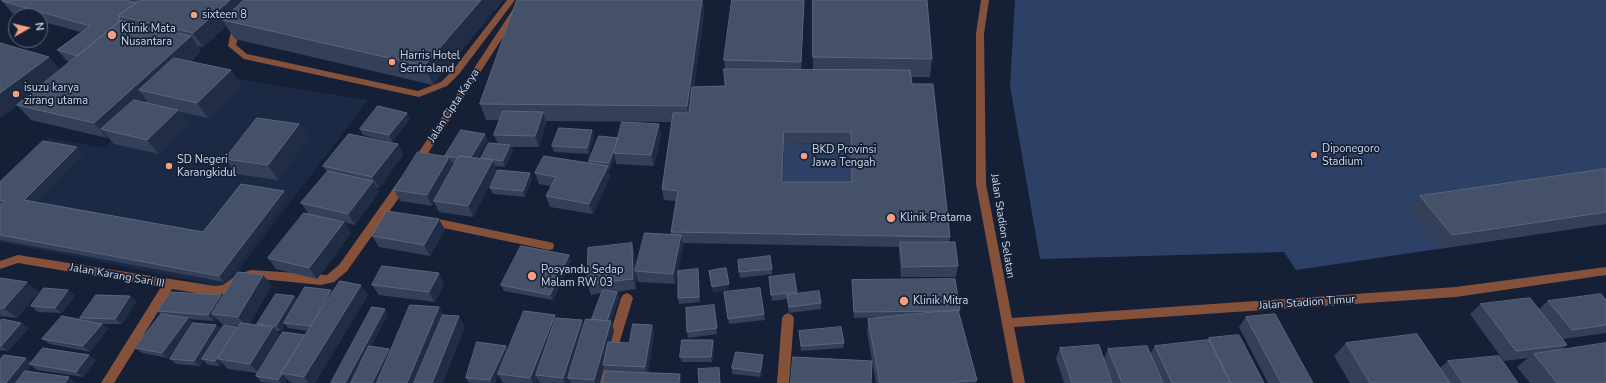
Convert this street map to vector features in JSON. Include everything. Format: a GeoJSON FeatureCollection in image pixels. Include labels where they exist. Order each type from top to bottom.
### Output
{"type":"FeatureCollection","features":[{"type":"Feature","properties":{"kind":"street"},"geometry":{"type":"LineString","coordinates":[[246,21],[235,32],[232,46],[244,56],[419,94],[444,84],[456,72],[511,0]]}},
{"type":"Feature","properties":{"kind":"street","name":"Jalan Cipta Karya"},"geometry":{"type":"LineString","coordinates":[[169,284],[223,290],[230,288],[244,275],[251,274],[321,280],[330,279],[343,268],[388,213],[523,0]]}},
{"type":"Feature","properties":{"kind":"street","name":"Jalan Stadion Selatan"},"geometry":{"type":"LineString","coordinates":[[985,0],[980,34],[981,184],[1019,383]]}},
{"type":"Feature","properties":{"kind":"street"},"geometry":{"type":"LineString","coordinates":[[421,220],[548,246]]}},
{"type":"Feature","properties":{"kind":"street","name":"Jalan Karang Sari III"},"geometry":{"type":"LineString","coordinates":[[0,265],[18,259],[169,284],[110,383]]}},
{"type":"Feature","properties":{"kind":"street","name":"Jalan Stadion Timur"},"geometry":{"type":"LineString","coordinates":[[1007,324],[1456,292],[1606,271]]}},
{"type":"Feature","properties":{"kind":"street"},"geometry":{"type":"LineString","coordinates":[[601,383],[627,298]]}},
{"type":"Feature","properties":{"kind":"street"},"geometry":{"type":"LineString","coordinates":[[783,383],[788,318]]}},
{"type":"Feature","properties":{"kind":"shaded area","name":"Diponegoro Stadium"},"geometry":{"type":"Polygon","coordinates":[[[1015,0],[1606,0],[1606,224],[1296,270],[1284,252],[1040,259],[1010,86],[1015,0]]]}},
{"type":"Feature","properties":{"kind":"shaded area","name":"SD Negeri Karangkidul"},"geometry":{"type":"Polygon","coordinates":[[[181,70],[368,100],[226,287],[0,242],[0,184],[49,138],[105,148],[181,70]]]}},
{"type":"Feature","properties":{"kind":"shaded area"},"geometry":{"type":"Polygon","coordinates":[[[784,143],[850,144],[852,193],[782,193],[784,143]]]}},
{"type":"Feature","properties":{"kind":"building"},"geometry":{"type":"Polygon","coordinates":[[[125,0],[136,3],[118,16],[120,18],[118,20],[126,22],[120,21],[78,56],[57,50],[90,26],[48,14],[48,8],[27,8],[2,1],[125,0]]]}},
{"type":"Feature","properties":{"kind":"building"},"geometry":{"type":"Polygon","coordinates":[[[140,0],[230,0],[193,33],[118,16],[140,0]]]}},
{"type":"Feature","properties":{"kind":"building","name":"Harris Hotel Sentraland"},"geometry":{"type":"Polygon","coordinates":[[[244,0],[481,0],[424,66],[223,20],[244,0]]]}},
{"type":"Feature","properties":{"kind":"building"},"geometry":{"type":"Polygon","coordinates":[[[517,0],[702,0],[687,106],[480,104],[517,0]]]}},
{"type":"Feature","properties":{"kind":"building"},"geometry":{"type":"Polygon","coordinates":[[[732,0],[804,0],[801,62],[724,60],[732,0]]]}},
{"type":"Feature","properties":{"kind":"building"},"geometry":{"type":"Polygon","coordinates":[[[813,0],[927,0],[932,59],[813,57],[813,0]]]}},
{"type":"Feature","properties":{"kind":"building"},"geometry":{"type":"Polygon","coordinates":[[[120,21],[191,36],[94,123],[17,105],[120,21]]]}},
{"type":"Feature","properties":{"kind":"building"},"geometry":{"type":"Polygon","coordinates":[[[0,43],[8,45],[8,48],[18,48],[49,57],[0,93],[0,43]]]}},
{"type":"Feature","properties":{"kind":"building"},"geometry":{"type":"Polygon","coordinates":[[[174,58],[231,70],[197,103],[139,90],[174,58]]]}},
{"type":"Feature","properties":{"kind":"building"},"geometry":{"type":"Polygon","coordinates":[[[724,69],[910,70],[912,84],[933,84],[950,237],[671,232],[678,191],[662,189],[673,113],[689,113],[692,87],[725,86],[724,69]],[[784,132],[782,182],[852,182],[851,132],[784,132]]]}},
{"type":"Feature","properties":{"kind":"building"},"geometry":{"type":"Polygon","coordinates":[[[134,100],[178,110],[147,140],[101,129],[134,100]]]}},
{"type":"Feature","properties":{"kind":"building"},"geometry":{"type":"Polygon","coordinates":[[[378,106],[407,113],[389,135],[360,129],[378,106]]]}},
{"type":"Feature","properties":{"kind":"building"},"geometry":{"type":"Polygon","coordinates":[[[503,111],[543,112],[535,136],[494,135],[503,111]]]}},
{"type":"Feature","properties":{"kind":"building"},"geometry":{"type":"Polygon","coordinates":[[[257,118],[299,124],[268,165],[225,159],[257,118]]]}},
{"type":"Feature","properties":{"kind":"building"},"geometry":{"type":"Polygon","coordinates":[[[622,122],[659,124],[651,155],[614,153],[622,122]]]}},
{"type":"Feature","properties":{"kind":"building"},"geometry":{"type":"Polygon","coordinates":[[[559,128],[592,130],[587,148],[552,146],[559,128]]]}},
{"type":"Feature","properties":{"kind":"building"},"geometry":{"type":"Polygon","coordinates":[[[461,130],[485,134],[471,157],[459,156],[458,158],[445,156],[461,130]]]}},
{"type":"Feature","properties":{"kind":"building"},"geometry":{"type":"Polygon","coordinates":[[[349,134],[398,144],[372,177],[323,166],[349,134]]]}},
{"type":"Feature","properties":{"kind":"building"},"geometry":{"type":"Polygon","coordinates":[[[599,136],[618,138],[609,163],[589,161],[599,136]]]}},
{"type":"Feature","properties":{"kind":"building"},"geometry":{"type":"Polygon","coordinates":[[[43,141],[77,147],[24,200],[203,232],[241,184],[284,191],[219,276],[0,235],[0,206],[5,201],[0,200],[0,182],[43,141]]]}},
{"type":"Feature","properties":{"kind":"building"},"geometry":{"type":"Polygon","coordinates":[[[489,143],[510,145],[503,161],[481,158],[489,143]]]}},
{"type":"Feature","properties":{"kind":"building"},"geometry":{"type":"Polygon","coordinates":[[[418,152],[449,157],[427,195],[394,190],[418,152]]]}},
{"type":"Feature","properties":{"kind":"building"},"geometry":{"type":"Polygon","coordinates":[[[459,156],[493,160],[468,206],[434,201],[459,156]]]}},
{"type":"Feature","properties":{"kind":"building"},"geometry":{"type":"Polygon","coordinates":[[[544,156],[608,166],[589,204],[546,196],[556,177],[535,173],[544,156]]]}},
{"type":"Feature","properties":{"kind":"building"},"geometry":{"type":"Polygon","coordinates":[[[1606,169],[1606,212],[1452,235],[1420,196],[1606,169]]]}},
{"type":"Feature","properties":{"kind":"building"},"geometry":{"type":"Polygon","coordinates":[[[498,170],[530,173],[523,191],[490,188],[498,170]]]}},
{"type":"Feature","properties":{"kind":"building"},"geometry":{"type":"Polygon","coordinates":[[[328,171],[373,181],[348,214],[301,203],[328,171]]]}},
{"type":"Feature","properties":{"kind":"building"},"geometry":{"type":"Polygon","coordinates":[[[387,211],[439,219],[424,245],[372,236],[387,211]]]}},
{"type":"Feature","properties":{"kind":"building"},"geometry":{"type":"Polygon","coordinates":[[[304,213],[344,222],[309,268],[268,258],[304,213]]]}},
{"type":"Feature","properties":{"kind":"building"},"geometry":{"type":"Polygon","coordinates":[[[645,233],[681,235],[673,274],[635,271],[645,233]]]}},
{"type":"Feature","properties":{"kind":"building"},"geometry":{"type":"Polygon","coordinates":[[[900,242],[955,242],[958,266],[903,267],[900,242]]]}},
{"type":"Feature","properties":{"kind":"building"},"geometry":{"type":"Polygon","coordinates":[[[632,243],[633,279],[587,284],[588,248],[632,243]]]}},
{"type":"Feature","properties":{"kind":"building"},"geometry":{"type":"Polygon","coordinates":[[[521,246],[569,255],[550,295],[501,285],[521,246]]]}},
{"type":"Feature","properties":{"kind":"building"},"geometry":{"type":"Polygon","coordinates":[[[770,256],[772,269],[739,272],[738,260],[770,256]]]}},
{"type":"Feature","properties":{"kind":"building"},"geometry":{"type":"Polygon","coordinates":[[[382,266],[439,273],[429,292],[372,285],[382,266]]]}},
{"type":"Feature","properties":{"kind":"building"},"geometry":{"type":"Polygon","coordinates":[[[726,268],[729,284],[712,287],[709,271],[726,268]]]}},
{"type":"Feature","properties":{"kind":"building"},"geometry":{"type":"Polygon","coordinates":[[[698,269],[699,297],[678,298],[678,271],[698,269]]]}},
{"type":"Feature","properties":{"kind":"building"},"geometry":{"type":"Polygon","coordinates":[[[238,272],[263,275],[238,317],[212,314],[238,272]]]}},
{"type":"Feature","properties":{"kind":"building"},"geometry":{"type":"Polygon","coordinates":[[[794,274],[797,292],[771,295],[769,277],[794,274]]]}},
{"type":"Feature","properties":{"kind":"building"},"geometry":{"type":"Polygon","coordinates":[[[0,278],[27,282],[4,308],[0,308],[0,278]]]}},
{"type":"Feature","properties":{"kind":"building","name":"Klinik Mitra"},"geometry":{"type":"Polygon","coordinates":[[[955,279],[960,310],[854,312],[852,280],[955,279]]]}},
{"type":"Feature","properties":{"kind":"building"},"geometry":{"type":"Polygon","coordinates":[[[340,281],[361,285],[304,377],[281,373],[340,281]]]}},
{"type":"Feature","properties":{"kind":"building"},"geometry":{"type":"Polygon","coordinates":[[[305,287],[331,290],[311,326],[284,323],[305,287]]]}},
{"type":"Feature","properties":{"kind":"building"},"geometry":{"type":"Polygon","coordinates":[[[44,288],[68,290],[55,308],[31,306],[44,288]]]}},
{"type":"Feature","properties":{"kind":"building"},"geometry":{"type":"Polygon","coordinates":[[[760,288],[764,314],[728,319],[724,292],[760,288]]]}},
{"type":"Feature","properties":{"kind":"building"},"geometry":{"type":"Polygon","coordinates":[[[603,290],[617,292],[607,321],[592,319],[603,290]]]}},
{"type":"Feature","properties":{"kind":"building"},"geometry":{"type":"Polygon","coordinates":[[[819,291],[821,303],[789,307],[787,295],[819,291]]]}},
{"type":"Feature","properties":{"kind":"building"},"geometry":{"type":"Polygon","coordinates":[[[171,292],[221,295],[208,315],[158,311],[171,292]]]}},
{"type":"Feature","properties":{"kind":"building"},"geometry":{"type":"Polygon","coordinates":[[[276,294],[294,296],[276,326],[257,324],[276,294]]]}},
{"type":"Feature","properties":{"kind":"building"},"geometry":{"type":"Polygon","coordinates":[[[1601,294],[1606,300],[1606,325],[1572,330],[1548,301],[1601,294]]]}},
{"type":"Feature","properties":{"kind":"building"},"geometry":{"type":"Polygon","coordinates":[[[96,295],[130,296],[115,319],[80,318],[96,295]]]}},
{"type":"Feature","properties":{"kind":"building"},"geometry":{"type":"Polygon","coordinates":[[[1530,298],[1567,345],[1516,351],[1481,304],[1530,298]]]}},
{"type":"Feature","properties":{"kind":"building"},"geometry":{"type":"Polygon","coordinates":[[[410,305],[439,307],[407,383],[377,383],[410,305]]]}},
{"type":"Feature","properties":{"kind":"building"},"geometry":{"type":"Polygon","coordinates":[[[714,305],[717,328],[687,332],[686,308],[714,305]]]}},
{"type":"Feature","properties":{"kind":"building"},"geometry":{"type":"Polygon","coordinates":[[[372,307],[385,309],[345,383],[331,383],[372,307]]]}},
{"type":"Feature","properties":{"kind":"building"},"geometry":{"type":"Polygon","coordinates":[[[958,310],[977,380],[948,383],[880,383],[868,319],[958,310]]]}},
{"type":"Feature","properties":{"kind":"building"},"geometry":{"type":"Polygon","coordinates":[[[524,311],[555,315],[530,378],[498,374],[524,311]]]}},
{"type":"Feature","properties":{"kind":"building"},"geometry":{"type":"Polygon","coordinates":[[[161,314],[188,318],[162,353],[135,348],[161,314]]]}},
{"type":"Feature","properties":{"kind":"building"},"geometry":{"type":"Polygon","coordinates":[[[1275,314],[1313,383],[1281,383],[1246,317],[1275,314]]]}},
{"type":"Feature","properties":{"kind":"building"},"geometry":{"type":"Polygon","coordinates":[[[443,315],[459,316],[432,383],[414,383],[443,315]]]}},
{"type":"Feature","properties":{"kind":"building"},"geometry":{"type":"Polygon","coordinates":[[[62,316],[102,324],[83,346],[42,339],[62,316]]]}},
{"type":"Feature","properties":{"kind":"building"},"geometry":{"type":"Polygon","coordinates":[[[556,318],[582,320],[563,378],[536,375],[556,318]]]}},
{"type":"Feature","properties":{"kind":"building"},"geometry":{"type":"Polygon","coordinates":[[[2,319],[21,323],[0,346],[0,321],[2,319]]]}},
{"type":"Feature","properties":{"kind":"building"},"geometry":{"type":"Polygon","coordinates":[[[586,319],[611,321],[594,380],[568,378],[586,319]]]}},
{"type":"Feature","properties":{"kind":"building"},"geometry":{"type":"Polygon","coordinates":[[[193,323],[216,325],[194,361],[170,359],[193,323]]]}},
{"type":"Feature","properties":{"kind":"building"},"geometry":{"type":"Polygon","coordinates":[[[241,323],[273,327],[250,364],[218,359],[241,323]]]}},
{"type":"Feature","properties":{"kind":"building"},"geometry":{"type":"Polygon","coordinates":[[[633,324],[652,325],[645,367],[603,365],[608,342],[629,343],[633,324]]]}},
{"type":"Feature","properties":{"kind":"building"},"geometry":{"type":"Polygon","coordinates":[[[224,325],[237,327],[215,361],[202,359],[224,325]]]}},
{"type":"Feature","properties":{"kind":"building"},"geometry":{"type":"Polygon","coordinates":[[[841,327],[844,343],[801,346],[799,331],[841,327]]]}},
{"type":"Feature","properties":{"kind":"building"},"geometry":{"type":"Polygon","coordinates":[[[283,332],[305,335],[278,380],[256,376],[283,332]]]}},
{"type":"Feature","properties":{"kind":"building"},"geometry":{"type":"Polygon","coordinates":[[[1417,334],[1450,383],[1370,383],[1346,343],[1417,334]]]}},
{"type":"Feature","properties":{"kind":"building"},"geometry":{"type":"Polygon","coordinates":[[[1239,335],[1264,383],[1231,383],[1209,338],[1239,335]]]}},
{"type":"Feature","properties":{"kind":"building"},"geometry":{"type":"Polygon","coordinates":[[[682,340],[713,340],[711,357],[680,357],[682,340]]]}},
{"type":"Feature","properties":{"kind":"building"},"geometry":{"type":"Polygon","coordinates":[[[1209,340],[1230,383],[1172,383],[1155,346],[1209,340]]]}},
{"type":"Feature","properties":{"kind":"building"},"geometry":{"type":"Polygon","coordinates":[[[477,342],[506,346],[490,380],[466,378],[477,342]]]}},
{"type":"Feature","properties":{"kind":"building"},"geometry":{"type":"Polygon","coordinates":[[[1606,343],[1606,383],[1557,383],[1534,354],[1606,343]]]}},
{"type":"Feature","properties":{"kind":"building"},"geometry":{"type":"Polygon","coordinates":[[[1099,345],[1112,383],[1072,383],[1060,348],[1099,345]]]}},
{"type":"Feature","properties":{"kind":"building"},"geometry":{"type":"Polygon","coordinates":[[[369,346],[389,349],[372,383],[351,383],[369,346]]]}},
{"type":"Feature","properties":{"kind":"building"},"geometry":{"type":"Polygon","coordinates":[[[1147,346],[1163,383],[1122,383],[1108,349],[1147,346]]]}},
{"type":"Feature","properties":{"kind":"building"},"geometry":{"type":"Polygon","coordinates":[[[43,348],[89,355],[76,372],[30,364],[43,348]]]}},
{"type":"Feature","properties":{"kind":"building"},"geometry":{"type":"Polygon","coordinates":[[[736,352],[763,355],[760,372],[732,368],[736,352]]]}},
{"type":"Feature","properties":{"kind":"building"},"geometry":{"type":"Polygon","coordinates":[[[4,355],[26,358],[6,383],[0,383],[0,360],[4,355]]]}},
{"type":"Feature","properties":{"kind":"building"},"geometry":{"type":"Polygon","coordinates":[[[1499,356],[1518,383],[1463,383],[1448,361],[1499,356]]]}},
{"type":"Feature","properties":{"kind":"building"},"geometry":{"type":"Polygon","coordinates":[[[793,357],[872,361],[871,383],[791,383],[793,357]]]}},
{"type":"Feature","properties":{"kind":"building"},"geometry":{"type":"Polygon","coordinates":[[[719,368],[720,383],[699,383],[698,369],[719,368]]]}},
{"type":"Feature","properties":{"kind":"building"},"geometry":{"type":"Polygon","coordinates":[[[25,371],[69,377],[65,383],[16,383],[25,371]]]}},
{"type":"Feature","properties":{"kind":"building"},"geometry":{"type":"Polygon","coordinates":[[[605,371],[680,374],[679,383],[603,383],[605,371]]]}},
{"type":"Feature","properties":{"kind":"place","name":"sixteen 8"},"geometry":{"type":"Point","coordinates":[194,15]}},
{"type":"Feature","properties":{"kind":"place","name":"Klinik Mata Nusantara"},"geometry":{"type":"Point","coordinates":[112,35]}},
{"type":"Feature","properties":{"kind":"place","name":"Harris Hotel Sentraland"},"geometry":{"type":"Point","coordinates":[392,62]}},
{"type":"Feature","properties":{"kind":"place","name":"isuzu karya zirang utama"},"geometry":{"type":"Point","coordinates":[16,94]}},
{"type":"Feature","properties":{"kind":"place","name":"Diponegoro Stadium"},"geometry":{"type":"Point","coordinates":[1314,155]}},
{"type":"Feature","properties":{"kind":"place","name":"BKD Provinsi Jawa Tengah"},"geometry":{"type":"Point","coordinates":[804,156]}},
{"type":"Feature","properties":{"kind":"place","name":"SD Negeri Karangkidul"},"geometry":{"type":"Point","coordinates":[169,166]}},
{"type":"Feature","properties":{"kind":"place","name":"Klinik Pratama"},"geometry":{"type":"Point","coordinates":[891,218]}},
{"type":"Feature","properties":{"kind":"place","name":"Posyandu Sedap Malam RW 03"},"geometry":{"type":"Point","coordinates":[532,276]}},
{"type":"Feature","properties":{"kind":"place","name":"Klinik Mitra"},"geometry":{"type":"Point","coordinates":[904,301]}}]}
